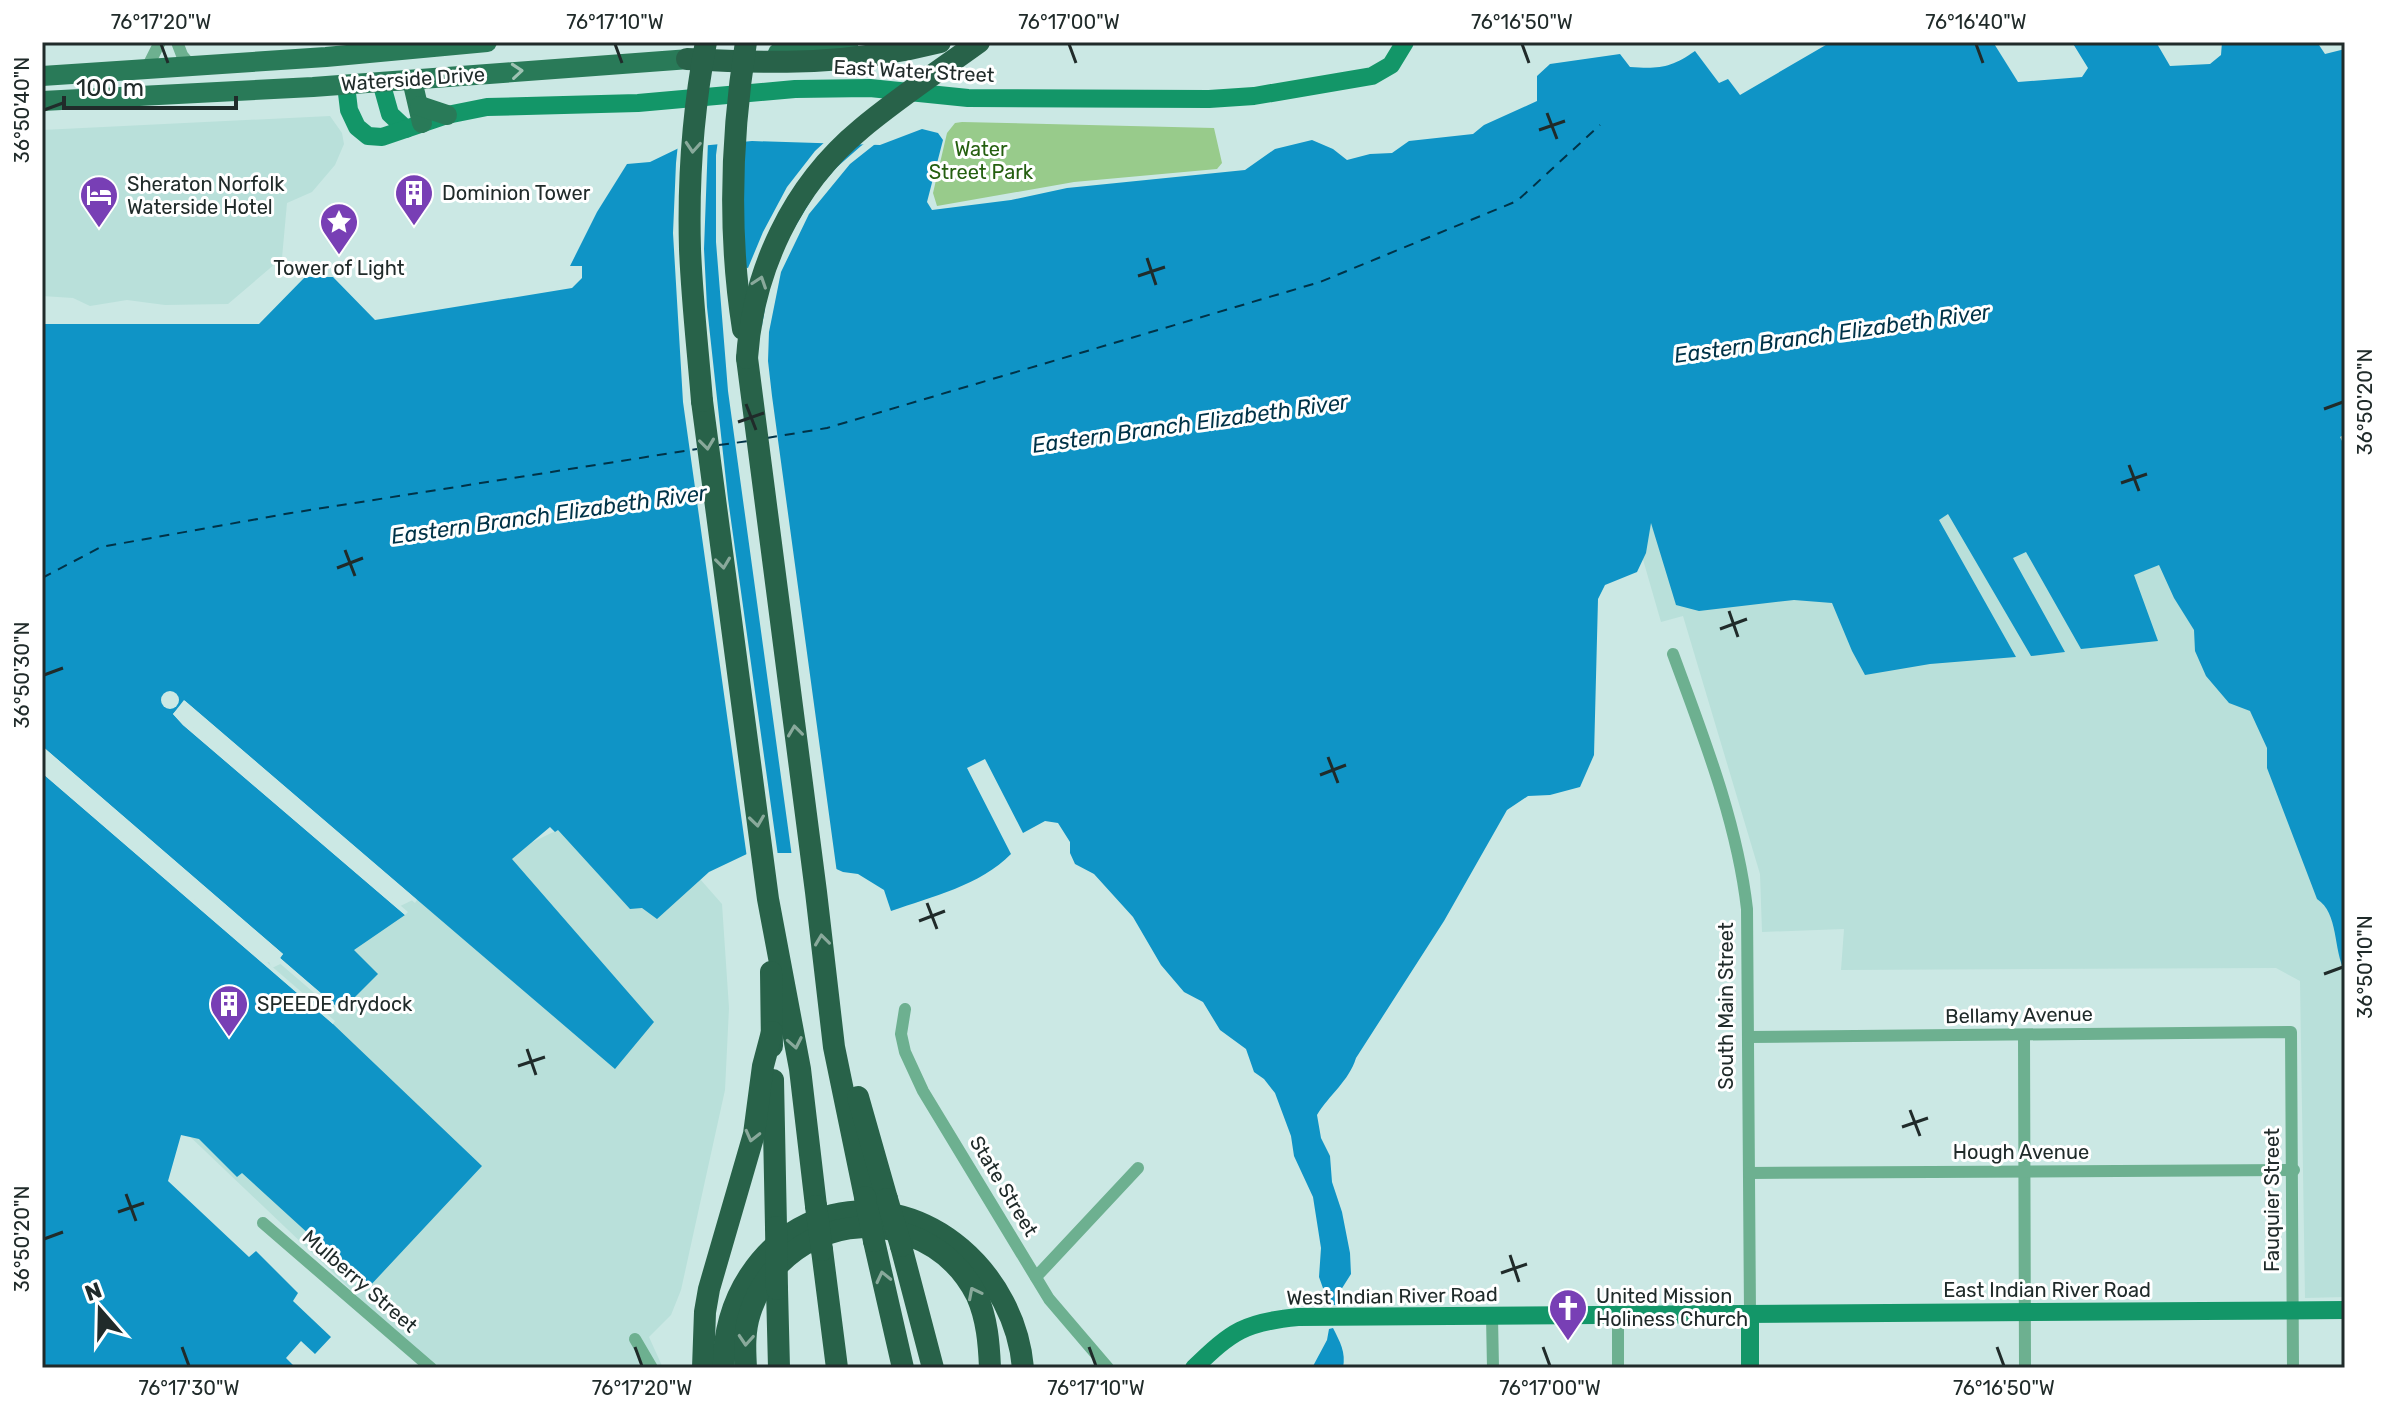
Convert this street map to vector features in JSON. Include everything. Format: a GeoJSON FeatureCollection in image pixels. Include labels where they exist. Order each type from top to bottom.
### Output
{"type":"FeatureCollection","features":[{"type":"Feature","properties":{"kind":"highway"},"geometry":{"type":"LineString","coordinates":[[706,42],[692,144],[690,250],[702,401],[768,899],[800,1069],[837,1368]]}},
{"type":"Feature","properties":{"kind":"highway"},"geometry":{"type":"LineString","coordinates":[[746,42],[736,122],[735,271],[828,988],[847,1045],[858,1100],[876,1198],[874,1241],[903,1368]]}},
{"type":"Feature","properties":{"kind":"highway"},"geometry":{"type":"LineString","coordinates":[[687,59],[773,64],[816,62],[886,54],[940,42]]}},
{"type":"Feature","properties":{"kind":"highway"},"geometry":{"type":"LineString","coordinates":[[747,358],[752,310],[766,264],[791,214],[818,172],[860,130],[979,42]]}},
{"type":"Feature","properties":{"kind":"highway"},"geometry":{"type":"LineString","coordinates":[[768,899],[779,1368]]}},
{"type":"Feature","properties":{"kind":"highway"},"geometry":{"type":"LineString","coordinates":[[703,1368],[709,1289],[754,1134],[763,1066],[772,1032]]}},
{"type":"Feature","properties":{"kind":"highway"},"geometry":{"type":"LineString","coordinates":[[876,1198],[901,1246],[933,1368]]}},
{"type":"Feature","properties":{"kind":"highway"},"geometry":{"type":"LineString","coordinates":[[724,1368],[726,1338],[734,1308],[747,1280],[767,1252],[780,1240],[811,1222],[841,1213],[868,1211],[897,1214],[926,1224],[950,1238],[978,1264],[1002,1299],[1013,1322],[1023,1368]]}},
{"type":"Feature","properties":{"kind":"highway"},"geometry":{"type":"LineString","coordinates":[[746,1368],[749,1316],[755,1299],[779,1262],[815,1237],[864,1227],[899,1231],[920,1239],[954,1263],[970,1284],[982,1309],[989,1340],[990,1368]]}},
{"type":"Feature","properties":{"kind":"main road","name":"Waterside Drive"},"geometry":{"type":"LineString","coordinates":[[42,76],[192,67],[346,49],[487,42]]}},
{"type":"Feature","properties":{"kind":"main road","name":"Waterside Drive"},"geometry":{"type":"LineString","coordinates":[[42,101],[346,85],[792,52],[849,42]]}},
{"type":"Feature","properties":{"kind":"main road"},"geometry":{"type":"LineString","coordinates":[[377,47],[381,82]]}},
{"type":"Feature","properties":{"kind":"main road"},"geometry":{"type":"LineString","coordinates":[[346,49],[346,85]]}},
{"type":"Feature","properties":{"kind":"main road"},"geometry":{"type":"LineString","coordinates":[[412,80],[416,120],[447,115]]}},
{"type":"Feature","properties":{"kind":"street"},"geometry":{"type":"LineString","coordinates":[[146,70],[160,42]]}},
{"type":"Feature","properties":{"kind":"street"},"geometry":{"type":"LineString","coordinates":[[177,42],[182,55],[192,67]]}},
{"type":"Feature","properties":{"kind":"street","name":"East Water Street"},"geometry":{"type":"LineString","coordinates":[[447,115],[509,104],[638,103],[845,87],[968,98],[1230,98],[1372,76],[1391,65],[1405,42]]}},
{"type":"Feature","properties":{"kind":"street"},"geometry":{"type":"LineString","coordinates":[[381,82],[390,114],[416,120]]}},
{"type":"Feature","properties":{"kind":"street"},"geometry":{"type":"LineString","coordinates":[[346,85],[352,117],[364,134],[382,137],[416,120]]}},
{"type":"Feature","properties":{"kind":"street","name":"South Main Street"},"geometry":{"type":"LineString","coordinates":[[1673,654],[1728,818],[1744,880],[1747,909],[1750,1368]]}},
{"type":"Feature","properties":{"kind":"street","name":"State Street"},"geometry":{"type":"LineString","coordinates":[[905,1009],[901,1034],[911,1067],[1036,1277],[1064,1319],[1108,1368]]}},
{"type":"Feature","properties":{"kind":"street","name":"Bellamy Avenue"},"geometry":{"type":"LineString","coordinates":[[1748,1037],[2291,1032]]}},
{"type":"Feature","properties":{"kind":"street","name":"Fauquier Street"},"geometry":{"type":"LineString","coordinates":[[2291,1032],[2293,1368]]}},
{"type":"Feature","properties":{"kind":"street"},"geometry":{"type":"LineString","coordinates":[[2024,1035],[2025,1368]]}},
{"type":"Feature","properties":{"kind":"street"},"geometry":{"type":"LineString","coordinates":[[1036,1277],[1138,1168]]}},
{"type":"Feature","properties":{"kind":"street","name":"Hough Avenue"},"geometry":{"type":"LineString","coordinates":[[1749,1173],[2294,1170]]}},
{"type":"Feature","properties":{"kind":"street","name":"Mulberry Street"},"geometry":{"type":"LineString","coordinates":[[263,1223],[431,1368]]}},
{"type":"Feature","properties":{"kind":"street","name":"East Indian River Road"},"geometry":{"type":"LineString","coordinates":[[1750,1314],[2345,1310]]}},
{"type":"Feature","properties":{"kind":"street","name":"West Indian River Road"},"geometry":{"type":"LineString","coordinates":[[1194,1368],[1236,1331],[1280,1319],[1750,1314]]}},
{"type":"Feature","properties":{"kind":"street"},"geometry":{"type":"LineString","coordinates":[[1618,1316],[1618,1368]]}},
{"type":"Feature","properties":{"kind":"street"},"geometry":{"type":"LineString","coordinates":[[1492,1317],[1493,1368]]}},
{"type":"Feature","properties":{"kind":"street"},"geometry":{"type":"LineString","coordinates":[[635,1339],[652,1368]]}},
{"type":"Feature","properties":{"kind":"shaded area"},"geometry":{"type":"Polygon","coordinates":[[[330,116],[342,133],[344,144],[335,165],[312,192],[287,203],[282,258],[228,304],[165,305],[127,300],[90,306],[73,298],[42,296],[42,130],[330,116]]]}},
{"type":"Feature","properties":{"kind":"shaded area"},"geometry":{"type":"Polygon","coordinates":[[[2345,414],[2345,1297],[2305,1298],[2300,981],[2276,968],[1841,970],[1844,929],[1762,932],[1760,874],[1683,616],[1661,622],[1629,511],[2345,414]]]}},
{"type":"Feature","properties":{"kind":"shaded area"},"geometry":{"type":"Polygon","coordinates":[[[574,822],[700,879],[722,904],[729,1008],[725,1090],[681,1290],[671,1315],[649,1337],[663,1368],[433,1368],[141,1090],[228,980],[269,962],[272,968],[574,822]]]}},
{"type":"Feature","properties":{"kind":"green space","name":"Water Street Park"},"geometry":{"type":"Polygon","coordinates":[[[955,123],[1214,128],[1222,163],[1217,169],[1074,182],[937,206],[933,193],[947,133],[955,123]]]}},
{"type":"Feature","properties":{"kind":"water","name":"Eastern Branch Elizabeth River"},"geometry":{"type":"Polygon","coordinates":[[[1831,42],[1993,42],[2018,82],[2082,77],[2088,68],[2072,42],[2156,42],[2170,66],[2210,64],[2221,55],[2222,42],[2317,42],[2325,54],[2345,49],[2345,434],[2340,437],[2345,447],[2345,972],[2329,913],[2317,899],[2267,768],[2267,748],[2250,711],[2229,703],[2206,676],[2195,651],[2194,630],[2174,598],[2159,565],[2134,575],[2158,641],[2081,649],[2026,552],[2013,558],[2065,652],[2031,656],[1948,514],[1939,520],[2016,657],[1930,664],[1865,675],[1832,603],[1794,600],[1699,611],[1676,605],[1651,523],[1646,553],[1637,572],[1605,585],[1598,599],[1594,755],[1580,787],[1550,795],[1528,796],[1507,810],[1444,921],[1356,1058],[1349,1074],[1317,1115],[1321,1138],[1330,1156],[1332,1182],[1350,1253],[1351,1274],[1339,1293],[1336,1305],[1329,1305],[1319,1277],[1321,1248],[1313,1197],[1294,1156],[1291,1136],[1275,1093],[1254,1072],[1246,1049],[1220,1030],[1203,1002],[1184,992],[1161,965],[1133,917],[1094,874],[1075,864],[1070,853],[1070,842],[1058,823],[1045,821],[1023,833],[985,759],[967,768],[1011,854],[970,882],[891,911],[884,890],[858,874],[843,872],[801,853],[749,853],[709,872],[657,919],[642,908],[630,909],[558,830],[555,832],[550,827],[512,859],[654,1022],[615,1069],[185,701],[173,714],[183,725],[405,915],[354,950],[378,974],[341,1011],[280,958],[283,954],[42,746],[42,324],[259,324],[305,277],[333,277],[375,320],[572,288],[582,278],[582,266],[570,266],[597,212],[627,164],[650,162],[679,148],[752,141],[880,145],[922,129],[938,133],[943,140],[927,202],[932,210],[1011,200],[1067,188],[1245,170],[1275,149],[1312,140],[1333,149],[1347,160],[1392,153],[1409,141],[1473,134],[1484,125],[1537,101],[1537,76],[1550,64],[1620,54],[1630,67],[1649,68],[1672,64],[1695,51],[1719,83],[1728,79],[1740,95],[1831,42]]]}},
{"type":"Feature","properties":{"kind":"water"},"geometry":{"type":"Polygon","coordinates":[[[42,773],[333,1024],[482,1166],[368,1288],[242,1173],[237,1177],[199,1139],[181,1135],[168,1181],[249,1257],[256,1251],[298,1293],[293,1301],[331,1337],[315,1354],[301,1341],[286,1358],[296,1368],[42,1368],[42,773]]]}},
{"type":"Feature","properties":{"kind":"water"},"geometry":{"type":"Polygon","coordinates":[[[1333,1328],[1343,1352],[1343,1368],[1312,1368],[1327,1340],[1329,1329],[1333,1328]]]}},
{"type":"Feature","properties":{"kind":"pier"},"geometry":{"type":"Polygon","coordinates":[[[741,138],[740,249],[743,267],[748,268],[787,187],[815,151],[828,139],[860,140],[822,177],[802,205],[784,239],[771,271],[762,326],[768,290],[783,247],[817,190],[861,146],[868,141],[879,141],[850,164],[809,214],[781,272],[769,332],[772,396],[837,873],[800,857],[792,857],[728,391],[716,242],[716,155],[718,140],[741,138]]]}},
{"type":"Feature","properties":{"kind":"pier"},"geometry":{"type":"Polygon","coordinates":[[[708,141],[704,249],[707,307],[728,499],[778,856],[747,858],[683,402],[673,233],[676,163],[678,144],[708,141]]]}},
{"type":"Feature","properties":{"kind":"pier"},"geometry":{"type":"Polygon","coordinates":[[[166,691],[174,691],[179,700],[177,707],[166,709],[161,704],[161,696],[166,691]]]}},
{"type":"Feature","properties":{"kind":"pier"},"geometry":{"type":"Polygon","coordinates":[[[184,700],[417,900],[415,903],[194,713],[185,706],[178,714],[408,912],[405,915],[183,725],[173,714],[184,700]]]}},
{"type":"Feature","properties":{"kind":"pier"},"geometry":{"type":"Polygon","coordinates":[[[42,746],[283,954],[280,958],[343,1012],[340,1015],[277,961],[278,954],[42,751],[42,746]]]}},
{"type":"Feature","properties":{"kind":"pier"},"geometry":{"type":"Polygon","coordinates":[[[42,769],[335,1021],[333,1024],[42,773],[42,769]]]}},
{"type":"Feature","properties":{"kind":"ferry route"},"geometry":{"type":"LineString","coordinates":[[767,438],[827,428],[1320,282],[1517,201],[1600,125]]}},
{"type":"Feature","properties":{"kind":"ferry route"},"geometry":{"type":"LineString","coordinates":[[719,445],[749,441]]}},
{"type":"Feature","properties":{"kind":"ferry route"},"geometry":{"type":"LineString","coordinates":[[42,578],[101,547],[291,513],[697,449]]}},
{"type":"Feature","properties":{"kind":"place","name":"Dominion Tower"},"geometry":{"type":"Point","coordinates":[414,227]}},
{"type":"Feature","properties":{"kind":"place","name":"Sheraton Norfolk Waterside Hotel"},"geometry":{"type":"Point","coordinates":[99,229]}},
{"type":"Feature","properties":{"kind":"place","name":"Tower of Light"},"geometry":{"type":"Point","coordinates":[339,256]}},
{"type":"Feature","properties":{"kind":"place","name":"SPEEDE drydock"},"geometry":{"type":"Point","coordinates":[229,1038]}},
{"type":"Feature","properties":{"kind":"place","name":"United Mission Holiness Church"},"geometry":{"type":"Point","coordinates":[1568,1342]}}]}
